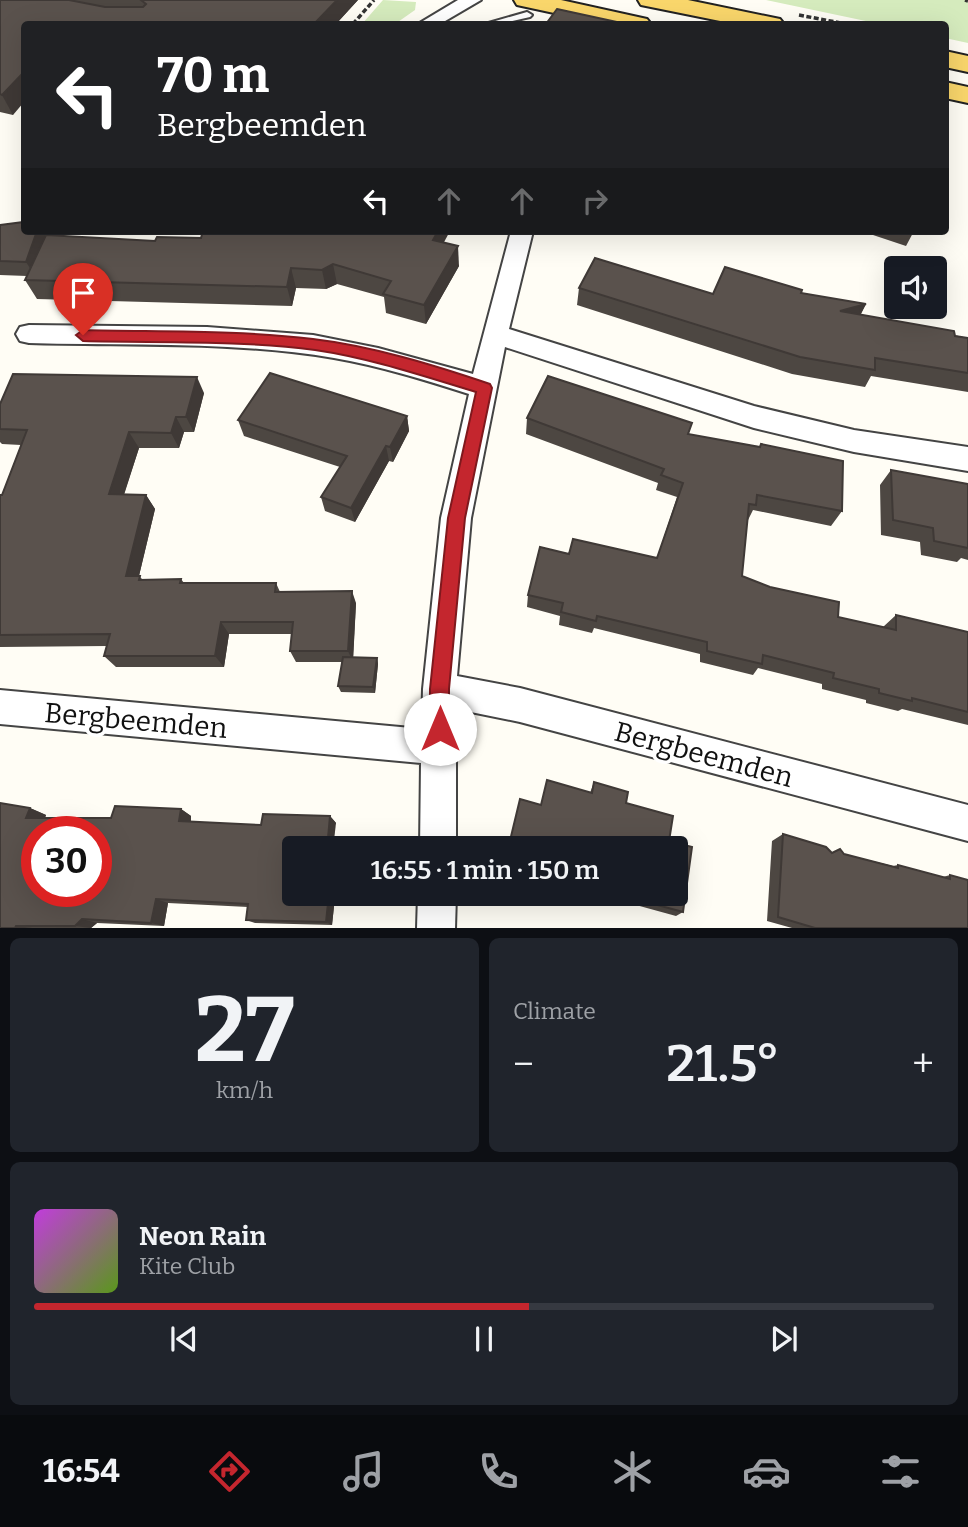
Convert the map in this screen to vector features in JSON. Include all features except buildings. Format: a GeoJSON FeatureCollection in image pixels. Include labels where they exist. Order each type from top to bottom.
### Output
{"type":"FeatureCollection","features":[{"type":"Feature","properties":{"kind":"main road"},"geometry":{"type":"LineString","coordinates":[[650,0],[756,21]]}},
{"type":"Feature","properties":{"kind":"main road"},"geometry":{"type":"LineString","coordinates":[[526,8],[617,21]]}},
{"type":"Feature","properties":{"kind":"main road"},"geometry":{"type":"LineString","coordinates":[[949,60],[968,64]]}},
{"type":"Feature","properties":{"kind":"main road"},"geometry":{"type":"LineString","coordinates":[[949,91],[968,95]]}},
{"type":"Feature","properties":{"kind":"street"},"geometry":{"type":"LineString","coordinates":[[426,21],[436,0]]}},
{"type":"Feature","properties":{"kind":"street"},"geometry":{"type":"LineString","coordinates":[[431,21],[472,0]]}},
{"type":"Feature","properties":{"kind":"street"},"geometry":{"type":"LineString","coordinates":[[438,836],[439,689],[456,518],[495,334],[521,235]]}},
{"type":"Feature","properties":{"kind":"street"},"geometry":{"type":"LineString","coordinates":[[29,334],[273,341],[316,345],[379,358],[485,388]]}},
{"type":"Feature","properties":{"kind":"street"},"geometry":{"type":"LineString","coordinates":[[495,334],[754,417],[854,441],[968,459]]}},
{"type":"Feature","properties":{"kind":"street","name":"Bergbeemden"},"geometry":{"type":"LineString","coordinates":[[439,689],[520,705],[968,823]]}},
{"type":"Feature","properties":{"kind":"street","name":"Bergbeemden"},"geometry":{"type":"LineString","coordinates":[[0,708],[440,748]]}},
{"type":"Feature","properties":{"kind":"street"},"geometry":{"type":"LineString","coordinates":[[436,928],[437,906]]}},
{"type":"Feature","properties":{"kind":"lane"},"geometry":{"type":"LineString","coordinates":[[497,21],[526,8]]}},
{"type":"Feature","properties":{"kind":"path"},"geometry":{"type":"LineString","coordinates":[[356,21],[374,0]]}},
{"type":"Feature","properties":{"kind":"green space"},"geometry":{"type":"Polygon","coordinates":[[[383,0],[416,2],[415,10],[399,21],[365,21],[383,0]]]}},
{"type":"Feature","properties":{"kind":"green space"},"geometry":{"type":"Polygon","coordinates":[[[766,0],[968,0],[968,43],[949,39],[949,21],[866,21],[766,0]]]}},
{"type":"Feature","properties":{"kind":"route"},"geometry":{"type":"LineString","coordinates":[[83,335],[273,341],[316,345],[379,358],[485,388],[456,518],[439,689],[440,729]]}}]}
